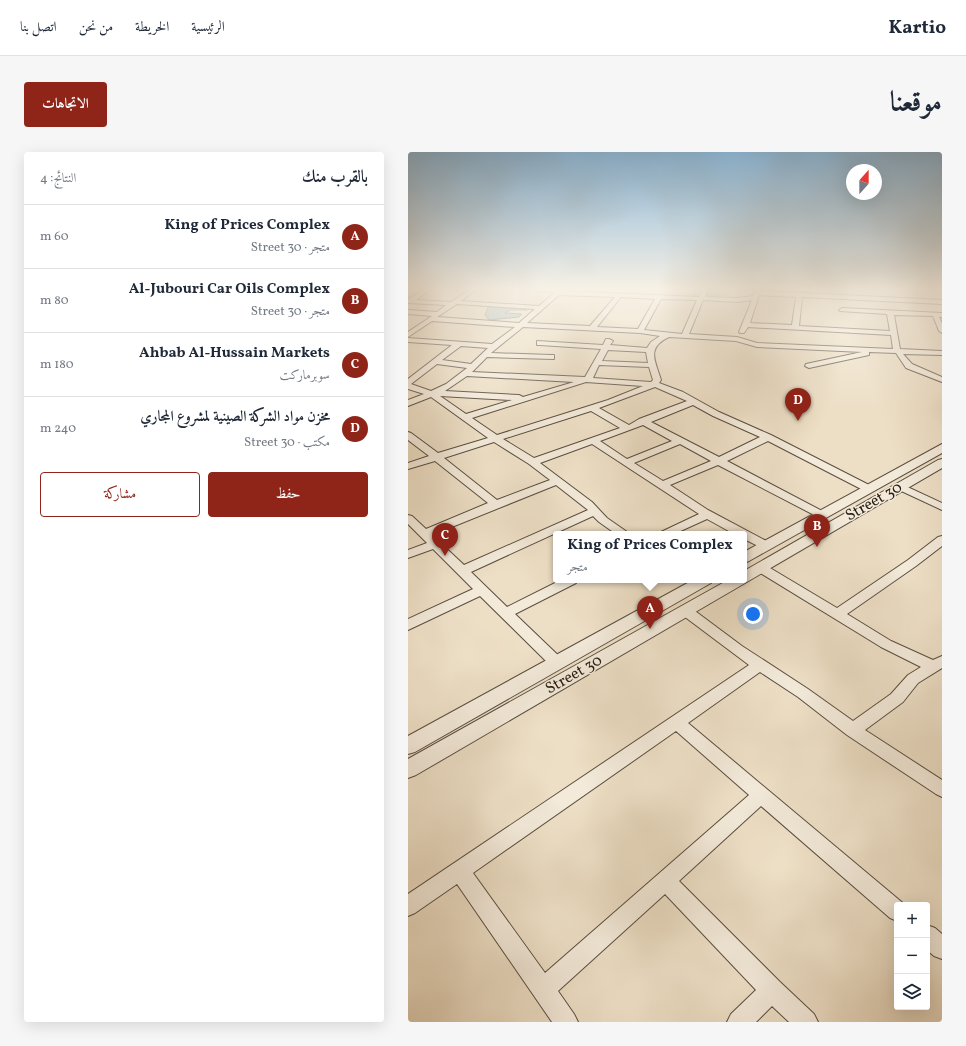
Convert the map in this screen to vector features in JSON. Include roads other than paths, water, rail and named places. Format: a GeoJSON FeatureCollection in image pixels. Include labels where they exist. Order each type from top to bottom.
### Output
{"type":"FeatureCollection","features":[{"type":"Feature","properties":{"kind":"street"},"geometry":{"type":"LineString","coordinates":[[408,403],[448,386],[515,330]]}},
{"type":"Feature","properties":{"kind":"street"},"geometry":{"type":"LineString","coordinates":[[555,330],[540,343],[650,350]]}},
{"type":"Feature","properties":{"kind":"street"},"geometry":{"type":"LineString","coordinates":[[612,330],[640,331],[668,335],[738,339],[756,345],[942,353]]}},
{"type":"Feature","properties":{"kind":"street"},"geometry":{"type":"LineString","coordinates":[[465,417],[589,380],[597,363],[617,330]]}},
{"type":"Feature","properties":{"kind":"street"},"geometry":{"type":"LineString","coordinates":[[685,335],[688,330]]}},
{"type":"Feature","properties":{"kind":"street"},"geometry":{"type":"LineString","coordinates":[[738,339],[743,330]]}},
{"type":"Feature","properties":{"kind":"street"},"geometry":{"type":"LineString","coordinates":[[881,330],[895,333]]}},
{"type":"Feature","properties":{"kind":"street"},"geometry":{"type":"LineString","coordinates":[[894,330],[897,350],[909,366]]}},
{"type":"Feature","properties":{"kind":"street"},"geometry":{"type":"LineString","coordinates":[[408,466],[592,408],[653,385],[657,380],[651,365],[650,350],[656,340],[668,335]]}},
{"type":"Feature","properties":{"kind":"street"},"geometry":{"type":"LineString","coordinates":[[408,340],[494,346]]}},
{"type":"Feature","properties":{"kind":"street"},"geometry":{"type":"LineString","coordinates":[[408,383],[460,343]]}},
{"type":"Feature","properties":{"kind":"street"},"geometry":{"type":"LineString","coordinates":[[544,367],[559,345]]}},
{"type":"Feature","properties":{"kind":"street"},"geometry":{"type":"LineString","coordinates":[[809,366],[876,350],[942,380]]}},
{"type":"Feature","properties":{"kind":"street"},"geometry":{"type":"LineString","coordinates":[[484,355],[544,367],[589,380],[659,385],[768,437],[869,489]]}},
{"type":"Feature","properties":{"kind":"street"},"geometry":{"type":"LineString","coordinates":[[437,362],[472,366]]}},
{"type":"Feature","properties":{"kind":"street"},"geometry":{"type":"LineString","coordinates":[[597,363],[651,365]]}},
{"type":"Feature","properties":{"kind":"street"},"geometry":{"type":"LineString","coordinates":[[464,374],[544,367]]}},
{"type":"Feature","properties":{"kind":"street"},"geometry":{"type":"LineString","coordinates":[[408,386],[434,393],[527,399]]}},
{"type":"Feature","properties":{"kind":"street"},"geometry":{"type":"LineString","coordinates":[[434,393],[495,438],[533,462],[595,511],[603,520],[620,531]]}},
{"type":"Feature","properties":{"kind":"street"},"geometry":{"type":"LineString","coordinates":[[533,462],[628,428],[642,421],[692,402]]}},
{"type":"Feature","properties":{"kind":"street"},"geometry":{"type":"LineString","coordinates":[[592,408],[628,428]]}},
{"type":"Feature","properties":{"kind":"street"},"geometry":{"type":"LineString","coordinates":[[642,421],[822,515]]}},
{"type":"Feature","properties":{"kind":"street"},"geometry":{"type":"LineString","coordinates":[[408,435],[496,504]]}},
{"type":"Feature","properties":{"kind":"street"},"geometry":{"type":"LineString","coordinates":[[662,485],[720,461],[768,437]]}},
{"type":"Feature","properties":{"kind":"street"},"geometry":{"type":"LineString","coordinates":[[593,441],[708,514],[739,531]]}},
{"type":"Feature","properties":{"kind":"street"},"geometry":{"type":"LineString","coordinates":[[628,462],[680,441]]}},
{"type":"Feature","properties":{"kind":"street","name":"Street 30"},"geometry":{"type":"LineString","coordinates":[[747,556],[942,448]]}},
{"type":"Feature","properties":{"kind":"street","name":"Street 30"},"geometry":{"type":"LineString","coordinates":[[747,576],[942,463]]}},
{"type":"Feature","properties":{"kind":"street"},"geometry":{"type":"LineString","coordinates":[[424,534],[496,504],[557,481]]}},
{"type":"Feature","properties":{"kind":"street"},"geometry":{"type":"LineString","coordinates":[[901,487],[940,505]]}},
{"type":"Feature","properties":{"kind":"street"},"geometry":{"type":"LineString","coordinates":[[462,571],[595,511]]}},
{"type":"Feature","properties":{"kind":"street"},"geometry":{"type":"LineString","coordinates":[[678,531],[708,514]]}},
{"type":"Feature","properties":{"kind":"street"},"geometry":{"type":"LineString","coordinates":[[408,518],[557,663]]}},
{"type":"Feature","properties":{"kind":"street"},"geometry":{"type":"LineString","coordinates":[[747,536],[766,546]]}},
{"type":"Feature","properties":{"kind":"street"},"geometry":{"type":"LineString","coordinates":[[837,614],[912,563],[942,540]]}},
{"type":"Feature","properties":{"kind":"street"},"geometry":{"type":"LineString","coordinates":[[408,554],[434,544]]}},
{"type":"Feature","properties":{"kind":"street"},"geometry":{"type":"LineString","coordinates":[[761,568],[886,644],[937,664]]}},
{"type":"Feature","properties":{"kind":"street"},"geometry":{"type":"LineString","coordinates":[[506,613],[565,583]]}},
{"type":"Feature","properties":{"kind":"street","name":"Street 30"},"geometry":{"type":"LineString","coordinates":[[408,746],[557,663],[695,583]]}},
{"type":"Feature","properties":{"kind":"street","name":"Street 30"},"geometry":{"type":"LineString","coordinates":[[408,769],[735,583]]}},
{"type":"Feature","properties":{"kind":"street"},"geometry":{"type":"LineString","coordinates":[[408,625],[482,590]]}},
{"type":"Feature","properties":{"kind":"street"},"geometry":{"type":"LineString","coordinates":[[686,611],[737,650],[803,693],[853,730],[942,789]]}},
{"type":"Feature","properties":{"kind":"street"},"geometry":{"type":"LineString","coordinates":[[853,730],[897,698],[913,679],[937,664]]}},
{"type":"Feature","properties":{"kind":"street"},"geometry":{"type":"LineString","coordinates":[[408,906],[460,872],[760,665]]}},
{"type":"Feature","properties":{"kind":"street"},"geometry":{"type":"LineString","coordinates":[[676,722],[894,908]]}},
{"type":"Feature","properties":{"kind":"street"},"geometry":{"type":"LineString","coordinates":[[543,990],[761,795]]}},
{"type":"Feature","properties":{"kind":"street"},"geometry":{"type":"LineString","coordinates":[[460,872],[566,1022]]}},
{"type":"Feature","properties":{"kind":"street"},"geometry":{"type":"LineString","coordinates":[[666,881],[772,990],[806,1022]]}},
{"type":"Feature","properties":{"kind":"street"},"geometry":{"type":"LineString","coordinates":[[930,938],[942,948]]}},
{"type":"Feature","properties":{"kind":"street"},"geometry":{"type":"LineString","coordinates":[[739,1022],[772,990]]}},
{"type":"Feature","properties":{"kind":"place","name":"مخزن مواد الشركة الصينية لمشروع المجاري"},"geometry":{"type":"Point","coordinates":[798,421]}},
{"type":"Feature","properties":{"kind":"place","name":"Al-Jubouri Car Oils Complex"},"geometry":{"type":"Point","coordinates":[817,547]}},
{"type":"Feature","properties":{"kind":"place","name":"Ahbab Al-Hussain Markets"},"geometry":{"type":"Point","coordinates":[445,556]}},
{"type":"Feature","properties":{"kind":"place","name":"King of Prices Complex"},"geometry":{"type":"Point","coordinates":[650,629]}}]}
